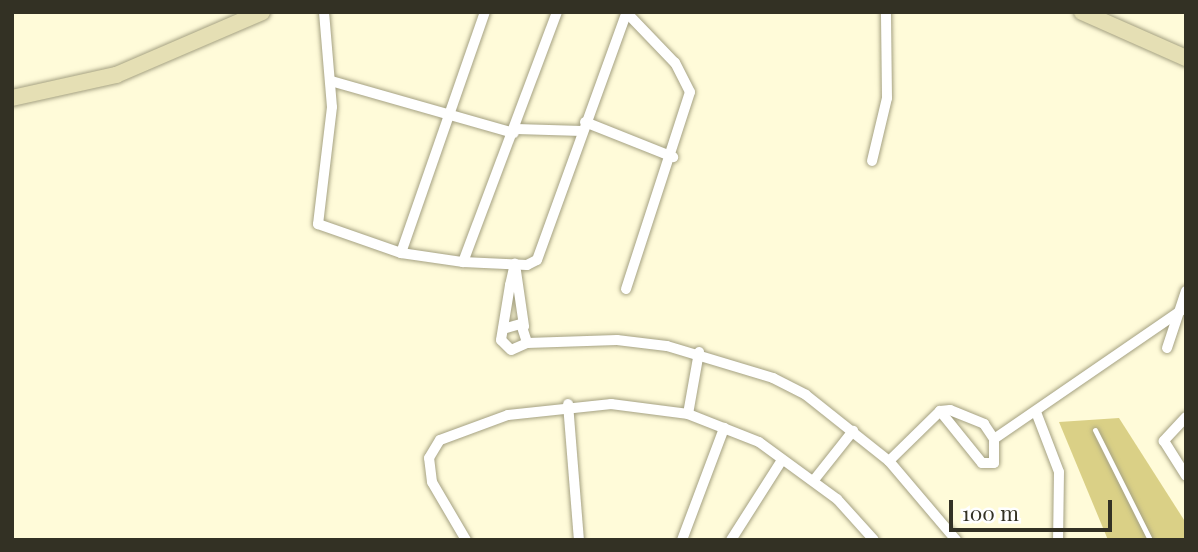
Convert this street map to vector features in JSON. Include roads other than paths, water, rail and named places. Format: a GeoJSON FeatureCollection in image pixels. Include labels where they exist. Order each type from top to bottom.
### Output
{"type":"FeatureCollection","features":[{"type":"Feature","properties":{"kind":"main road"},"geometry":{"type":"LineString","coordinates":[[1093,14],[1186,58]]}},
{"type":"Feature","properties":{"kind":"main road"},"geometry":{"type":"LineString","coordinates":[[12,98],[116,75],[250,15]]}},
{"type":"Feature","properties":{"kind":"street"},"geometry":{"type":"LineString","coordinates":[[324,12],[331,81],[316,219],[338,235],[401,253],[463,262],[516,264],[537,260],[627,13],[688,83],[690,102],[626,289]]}},
{"type":"Feature","properties":{"kind":"street"},"geometry":{"type":"LineString","coordinates":[[401,253],[485,12]]}},
{"type":"Feature","properties":{"kind":"street"},"geometry":{"type":"LineString","coordinates":[[463,262],[515,131],[557,12]]}},
{"type":"Feature","properties":{"kind":"street"},"geometry":{"type":"LineString","coordinates":[[872,161],[887,98],[886,12]]}},
{"type":"Feature","properties":{"kind":"street"},"geometry":{"type":"LineString","coordinates":[[331,81],[448,115],[515,131],[584,127],[673,156]]}},
{"type":"Feature","properties":{"kind":"street"},"geometry":{"type":"LineString","coordinates":[[516,264],[527,342]]}},
{"type":"Feature","properties":{"kind":"street"},"geometry":{"type":"LineString","coordinates":[[516,264],[503,328],[508,348],[527,342],[618,340],[699,352],[773,378],[853,430],[889,461],[956,540]]}},
{"type":"Feature","properties":{"kind":"street"},"geometry":{"type":"LineString","coordinates":[[1167,348],[1183,309],[1186,291]]}},
{"type":"Feature","properties":{"kind":"street"},"geometry":{"type":"LineString","coordinates":[[994,439],[1183,309]]}},
{"type":"Feature","properties":{"kind":"street"},"geometry":{"type":"LineString","coordinates":[[503,328],[524,326]]}},
{"type":"Feature","properties":{"kind":"street"},"geometry":{"type":"LineString","coordinates":[[688,414],[699,352]]}},
{"type":"Feature","properties":{"kind":"street"},"geometry":{"type":"LineString","coordinates":[[568,404],[579,540]]}},
{"type":"Feature","properties":{"kind":"street"},"geometry":{"type":"LineString","coordinates":[[466,540],[432,482],[433,448],[458,430],[568,404],[688,414],[724,428],[814,480],[874,540]]}},
{"type":"Feature","properties":{"kind":"street"},"geometry":{"type":"LineString","coordinates":[[889,461],[940,411]]}},
{"type":"Feature","properties":{"kind":"street"},"geometry":{"type":"LineString","coordinates":[[940,411],[974,415],[994,439],[996,461],[982,463],[940,411]]}},
{"type":"Feature","properties":{"kind":"street"},"geometry":{"type":"LineString","coordinates":[[1036,412],[1059,472],[1058,540]]}},
{"type":"Feature","properties":{"kind":"street"},"geometry":{"type":"LineString","coordinates":[[1186,417],[1166,435],[1167,450],[1186,476]]}},
{"type":"Feature","properties":{"kind":"street"},"geometry":{"type":"LineString","coordinates":[[682,540],[724,428]]}},
{"type":"Feature","properties":{"kind":"street"},"geometry":{"type":"LineString","coordinates":[[814,480],[853,430]]}},
{"type":"Feature","properties":{"kind":"street"},"geometry":{"type":"LineString","coordinates":[[731,540],[782,460]]}},
{"type":"Feature","properties":{"kind":"lane"},"geometry":{"type":"LineString","coordinates":[[1095,430],[1150,540]]}}]}
